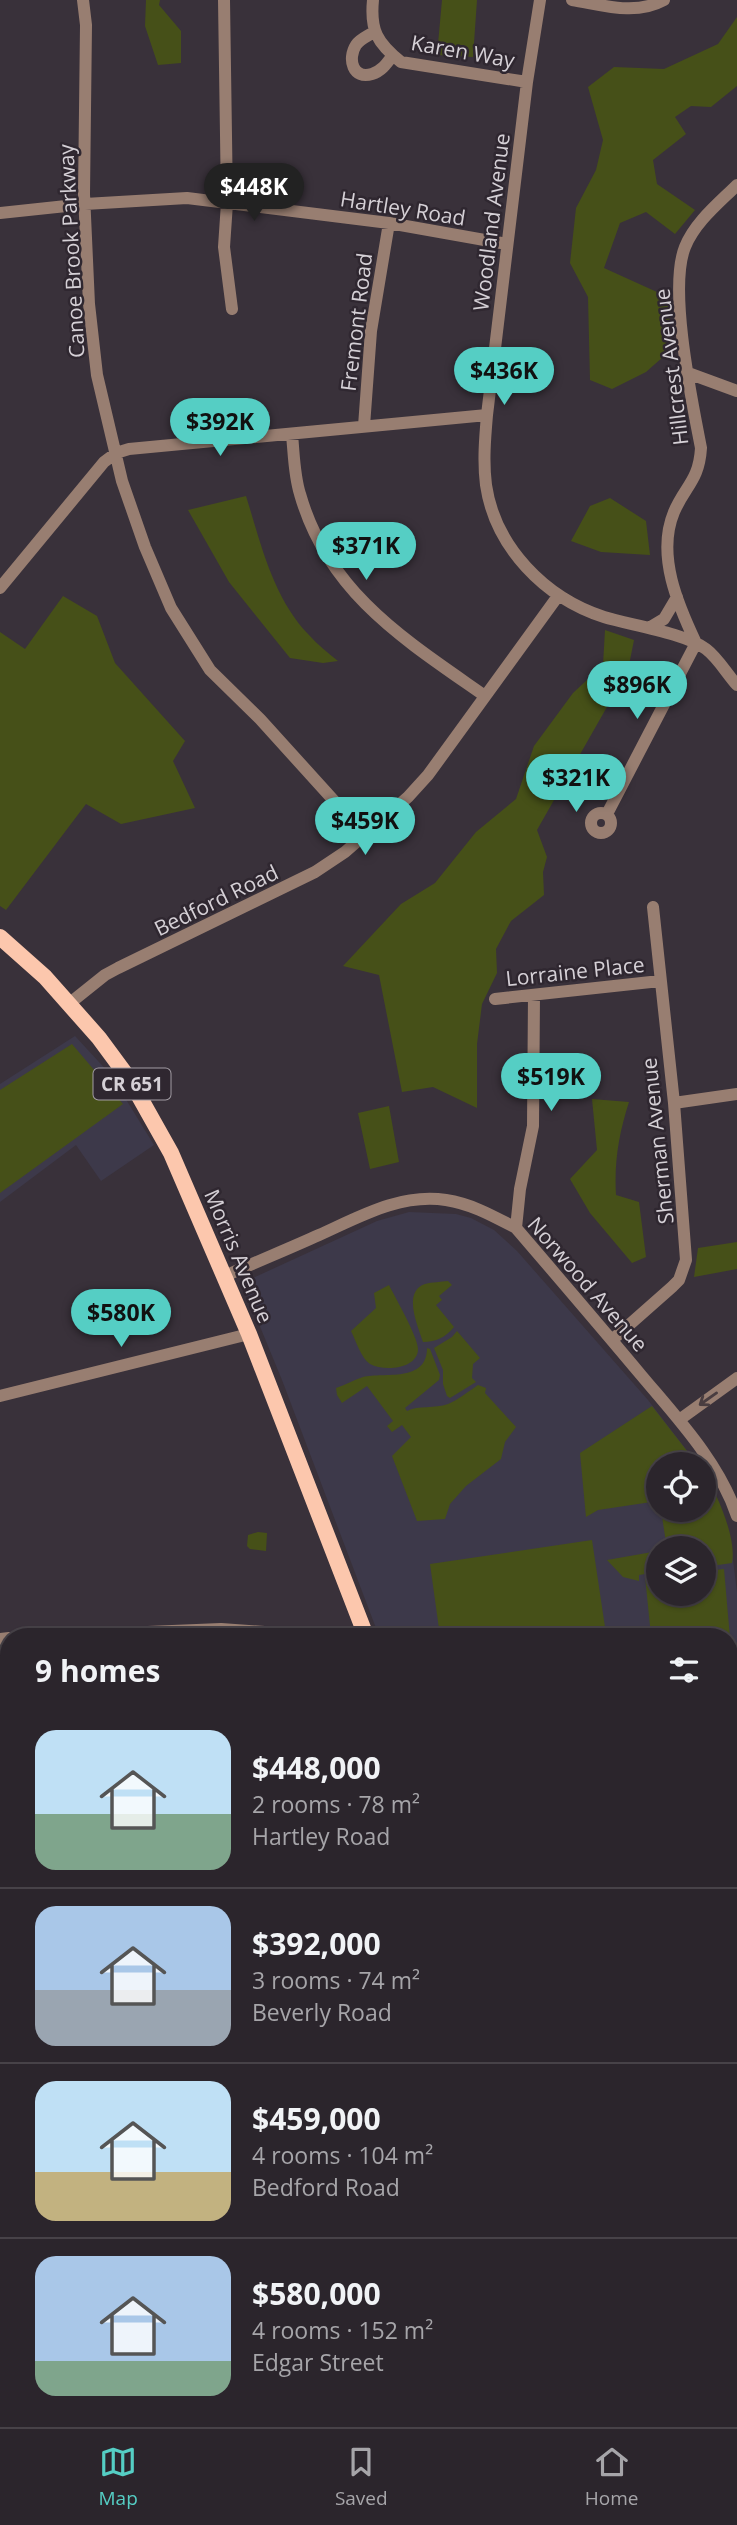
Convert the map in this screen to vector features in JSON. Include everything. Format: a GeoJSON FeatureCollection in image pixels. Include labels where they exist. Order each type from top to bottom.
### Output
{"type":"FeatureCollection","features":[{"type":"Feature","properties":{"kind":"main road","name":"Morris Avenue"},"geometry":{"type":"LineString","coordinates":[[0,937],[70,1003],[127,1076],[155,1124],[191,1194],[249,1334],[363,1628]]}},
{"type":"Feature","properties":{"kind":"street","name":"Canoe Brook Parkway"},"geometry":{"type":"LineString","coordinates":[[83,0],[86,25],[85,204],[89,304],[97,375],[121,481],[171,608],[210,670],[260,719],[365,835]]}},
{"type":"Feature","properties":{"kind":"street"},"geometry":{"type":"LineString","coordinates":[[224,0],[227,203],[224,247],[232,309]]}},
{"type":"Feature","properties":{"kind":"street"},"geometry":{"type":"LineString","coordinates":[[373,0],[371,20],[374,32]]}},
{"type":"Feature","properties":{"kind":"street","name":"Woodland Avenue"},"geometry":{"type":"LineString","coordinates":[[540,0],[527,82],[486,415],[486,485],[496,520],[518,557],[558,596],[604,617],[696,643],[711,654],[737,685]]}},
{"type":"Feature","properties":{"kind":"street"},"geometry":{"type":"LineString","coordinates":[[572,0],[633,9],[648,8],[664,0]]}},
{"type":"Feature","properties":{"kind":"street","name":"Karen Way"},"geometry":{"type":"LineString","coordinates":[[393,55],[382,69],[370,75],[360,74],[353,69],[351,61],[357,43],[374,32],[401,62],[527,82]]}},
{"type":"Feature","properties":{"kind":"street","name":"Hillcrest Avenue"},"geometry":{"type":"LineString","coordinates":[[696,643],[677,597],[669,568],[674,511],[696,476],[701,448],[680,314],[680,263],[686,244],[695,231],[737,185]]}},
{"type":"Feature","properties":{"kind":"street","name":"Hartley Road"},"geometry":{"type":"LineString","coordinates":[[0,213],[85,204],[187,198],[388,223],[507,244]]}},
{"type":"Feature","properties":{"kind":"street","name":"Fremont Road"},"geometry":{"type":"LineString","coordinates":[[364,426],[371,331],[388,223]]}},
{"type":"Feature","properties":{"kind":"street"},"geometry":{"type":"LineString","coordinates":[[688,373],[737,391]]}},
{"type":"Feature","properties":{"kind":"street"},"geometry":{"type":"LineString","coordinates":[[0,588],[104,462],[116,453],[129,449],[486,415]]}},
{"type":"Feature","properties":{"kind":"street"},"geometry":{"type":"LineString","coordinates":[[292,435],[295,467],[306,513],[314,534],[340,577],[354,594],[422,652],[485,696]]}},
{"type":"Feature","properties":{"kind":"street","name":"Bedford Road"},"geometry":{"type":"LineString","coordinates":[[70,1003],[105,975],[295,883],[345,852],[395,811],[428,775],[558,596]]}},
{"type":"Feature","properties":{"kind":"street"},"geometry":{"type":"LineString","coordinates":[[649,628],[664,620],[677,597]]}},
{"type":"Feature","properties":{"kind":"street"},"geometry":{"type":"LineString","coordinates":[[607,814],[696,643]]}},
{"type":"Feature","properties":{"kind":"street","name":"Sherman Avenue"},"geometry":{"type":"LineString","coordinates":[[612,1340],[679,1280],[686,1260],[674,1103],[653,907]]}},
{"type":"Feature","properties":{"kind":"street","name":"Lorraine Place"},"geometry":{"type":"LineString","coordinates":[[495,999],[660,981]]}},
{"type":"Feature","properties":{"kind":"street"},"geometry":{"type":"LineString","coordinates":[[516,1228],[520,1189],[533,1126],[534,995]]}},
{"type":"Feature","properties":{"kind":"street"},"geometry":{"type":"LineString","coordinates":[[674,1103],[737,1094]]}},
{"type":"Feature","properties":{"kind":"street","name":"Norwood Avenue"},"geometry":{"type":"LineString","coordinates":[[225,1276],[379,1209],[407,1201],[445,1200],[466,1204],[516,1228],[679,1420],[717,1471],[731,1496],[737,1516]]}},
{"type":"Feature","properties":{"kind":"street"},"geometry":{"type":"LineString","coordinates":[[0,1396],[249,1334]]}},
{"type":"Feature","properties":{"kind":"street"},"geometry":{"type":"LineString","coordinates":[[679,1420],[737,1378]]}},
{"type":"Feature","properties":{"kind":"shaded area"},"geometry":{"type":"Polygon","coordinates":[[[75,1036],[111,1075],[154,1145],[101,1181],[76,1145],[0,1202],[0,1084],[75,1036]]]}},
{"type":"Feature","properties":{"kind":"shaded area"},"geometry":{"type":"Polygon","coordinates":[[[409,1212],[456,1214],[471,1218],[494,1230],[517,1251],[648,1400],[688,1452],[646,1452],[646,1522],[716,1522],[716,1495],[731,1544],[737,1592],[737,1628],[376,1628],[282,1380],[242,1283],[377,1221],[409,1212]]]}},
{"type":"Feature","properties":{"kind":"green space"},"geometry":{"type":"Polygon","coordinates":[[[146,0],[160,0],[159,5],[181,31],[181,63],[158,65],[145,26],[146,0]]]}},
{"type":"Feature","properties":{"kind":"green space"},"geometry":{"type":"Polygon","coordinates":[[[442,0],[477,0],[473,57],[437,55],[442,0]]]}},
{"type":"Feature","properties":{"kind":"green space"},"geometry":{"type":"Polygon","coordinates":[[[737,17],[737,86],[711,107],[691,106],[675,117],[686,134],[653,160],[657,184],[695,210],[675,234],[646,212],[620,223],[604,268],[668,297],[672,349],[646,372],[612,389],[590,380],[588,297],[570,263],[576,208],[596,170],[603,140],[588,87],[614,67],[664,69],[718,44],[737,17]]]}},
{"type":"Feature","properties":{"kind":"green space"},"geometry":{"type":"Polygon","coordinates":[[[246,496],[270,570],[286,604],[319,646],[338,661],[323,663],[290,658],[229,582],[188,510],[246,496]]]}},
{"type":"Feature","properties":{"kind":"green space"},"geometry":{"type":"Polygon","coordinates":[[[610,498],[646,521],[650,555],[601,552],[571,541],[590,506],[610,498]]]}},
{"type":"Feature","properties":{"kind":"green space"},"geometry":{"type":"Polygon","coordinates":[[[63,596],[97,616],[115,663],[185,741],[173,761],[195,808],[121,824],[86,804],[6,910],[0,906],[0,632],[25,649],[63,596]]]}},
{"type":"Feature","properties":{"kind":"green space"},"geometry":{"type":"Polygon","coordinates":[[[605,630],[634,640],[628,670],[537,830],[547,857],[543,872],[544,895],[511,921],[496,949],[497,973],[482,1004],[477,1044],[477,1108],[433,1087],[402,1092],[379,975],[343,966],[401,904],[435,883],[476,832],[516,799],[534,746],[573,693],[603,665],[605,630]]]}},
{"type":"Feature","properties":{"kind":"green space"},"geometry":{"type":"Polygon","coordinates":[[[72,1044],[123,1104],[0,1193],[0,1090],[72,1044]]]}},
{"type":"Feature","properties":{"kind":"green space"},"geometry":{"type":"Polygon","coordinates":[[[592,1099],[629,1102],[618,1148],[616,1195],[639,1202],[646,1257],[632,1263],[590,1213],[570,1179],[597,1150],[592,1099]]]}},
{"type":"Feature","properties":{"kind":"green space"},"geometry":{"type":"Polygon","coordinates":[[[389,1106],[399,1162],[370,1169],[358,1113],[389,1106]]]}},
{"type":"Feature","properties":{"kind":"green space"},"geometry":{"type":"Polygon","coordinates":[[[737,1242],[737,1269],[694,1277],[698,1248],[737,1242]]]}},
{"type":"Feature","properties":{"kind":"green space"},"geometry":{"type":"Polygon","coordinates":[[[448,1281],[452,1285],[439,1296],[442,1300],[436,1305],[454,1327],[440,1338],[423,1342],[415,1319],[414,1294],[425,1284],[448,1281]]]}},
{"type":"Feature","properties":{"kind":"green space"},"geometry":{"type":"Polygon","coordinates":[[[389,1285],[411,1327],[418,1349],[417,1356],[407,1365],[383,1368],[367,1361],[351,1331],[376,1308],[374,1293],[389,1285]]]}},
{"type":"Feature","properties":{"kind":"green space"},"geometry":{"type":"Polygon","coordinates":[[[457,1331],[480,1358],[473,1364],[472,1378],[476,1382],[450,1398],[443,1384],[443,1370],[434,1348],[457,1331]]]}},
{"type":"Feature","properties":{"kind":"green space"},"geometry":{"type":"Polygon","coordinates":[[[427,1348],[430,1349],[440,1375],[439,1380],[405,1408],[407,1411],[448,1404],[478,1385],[486,1388],[485,1393],[516,1427],[505,1442],[501,1459],[466,1486],[450,1504],[445,1519],[417,1521],[392,1456],[411,1437],[402,1425],[392,1432],[387,1426],[393,1421],[367,1386],[342,1403],[336,1388],[363,1377],[412,1371],[420,1367],[427,1348]]]}},
{"type":"Feature","properties":{"kind":"green space"},"geometry":{"type":"Polygon","coordinates":[[[652,1406],[688,1452],[646,1452],[646,1503],[598,1510],[586,1517],[580,1453],[652,1406]]]}},
{"type":"Feature","properties":{"kind":"green space"},"geometry":{"type":"Polygon","coordinates":[[[716,1494],[729,1529],[732,1563],[716,1565],[716,1536],[665,1536],[663,1522],[716,1522],[716,1494]]]}},
{"type":"Feature","properties":{"kind":"green space"},"geometry":{"type":"Polygon","coordinates":[[[267,1533],[266,1551],[250,1549],[247,1546],[248,1535],[267,1533]]]}},
{"type":"Feature","properties":{"kind":"green space"},"geometry":{"type":"Polygon","coordinates":[[[592,1540],[605,1627],[439,1628],[430,1564],[592,1540]]]}},
{"type":"Feature","properties":{"kind":"green space"},"geometry":{"type":"Polygon","coordinates":[[[646,1553],[646,1574],[639,1575],[639,1581],[623,1577],[607,1560],[646,1553]]]}},
{"type":"Feature","properties":{"kind":"green space"},"geometry":{"type":"Polygon","coordinates":[[[724,1569],[729,1628],[650,1628],[648,1606],[716,1606],[716,1570],[724,1569]]]}}]}
